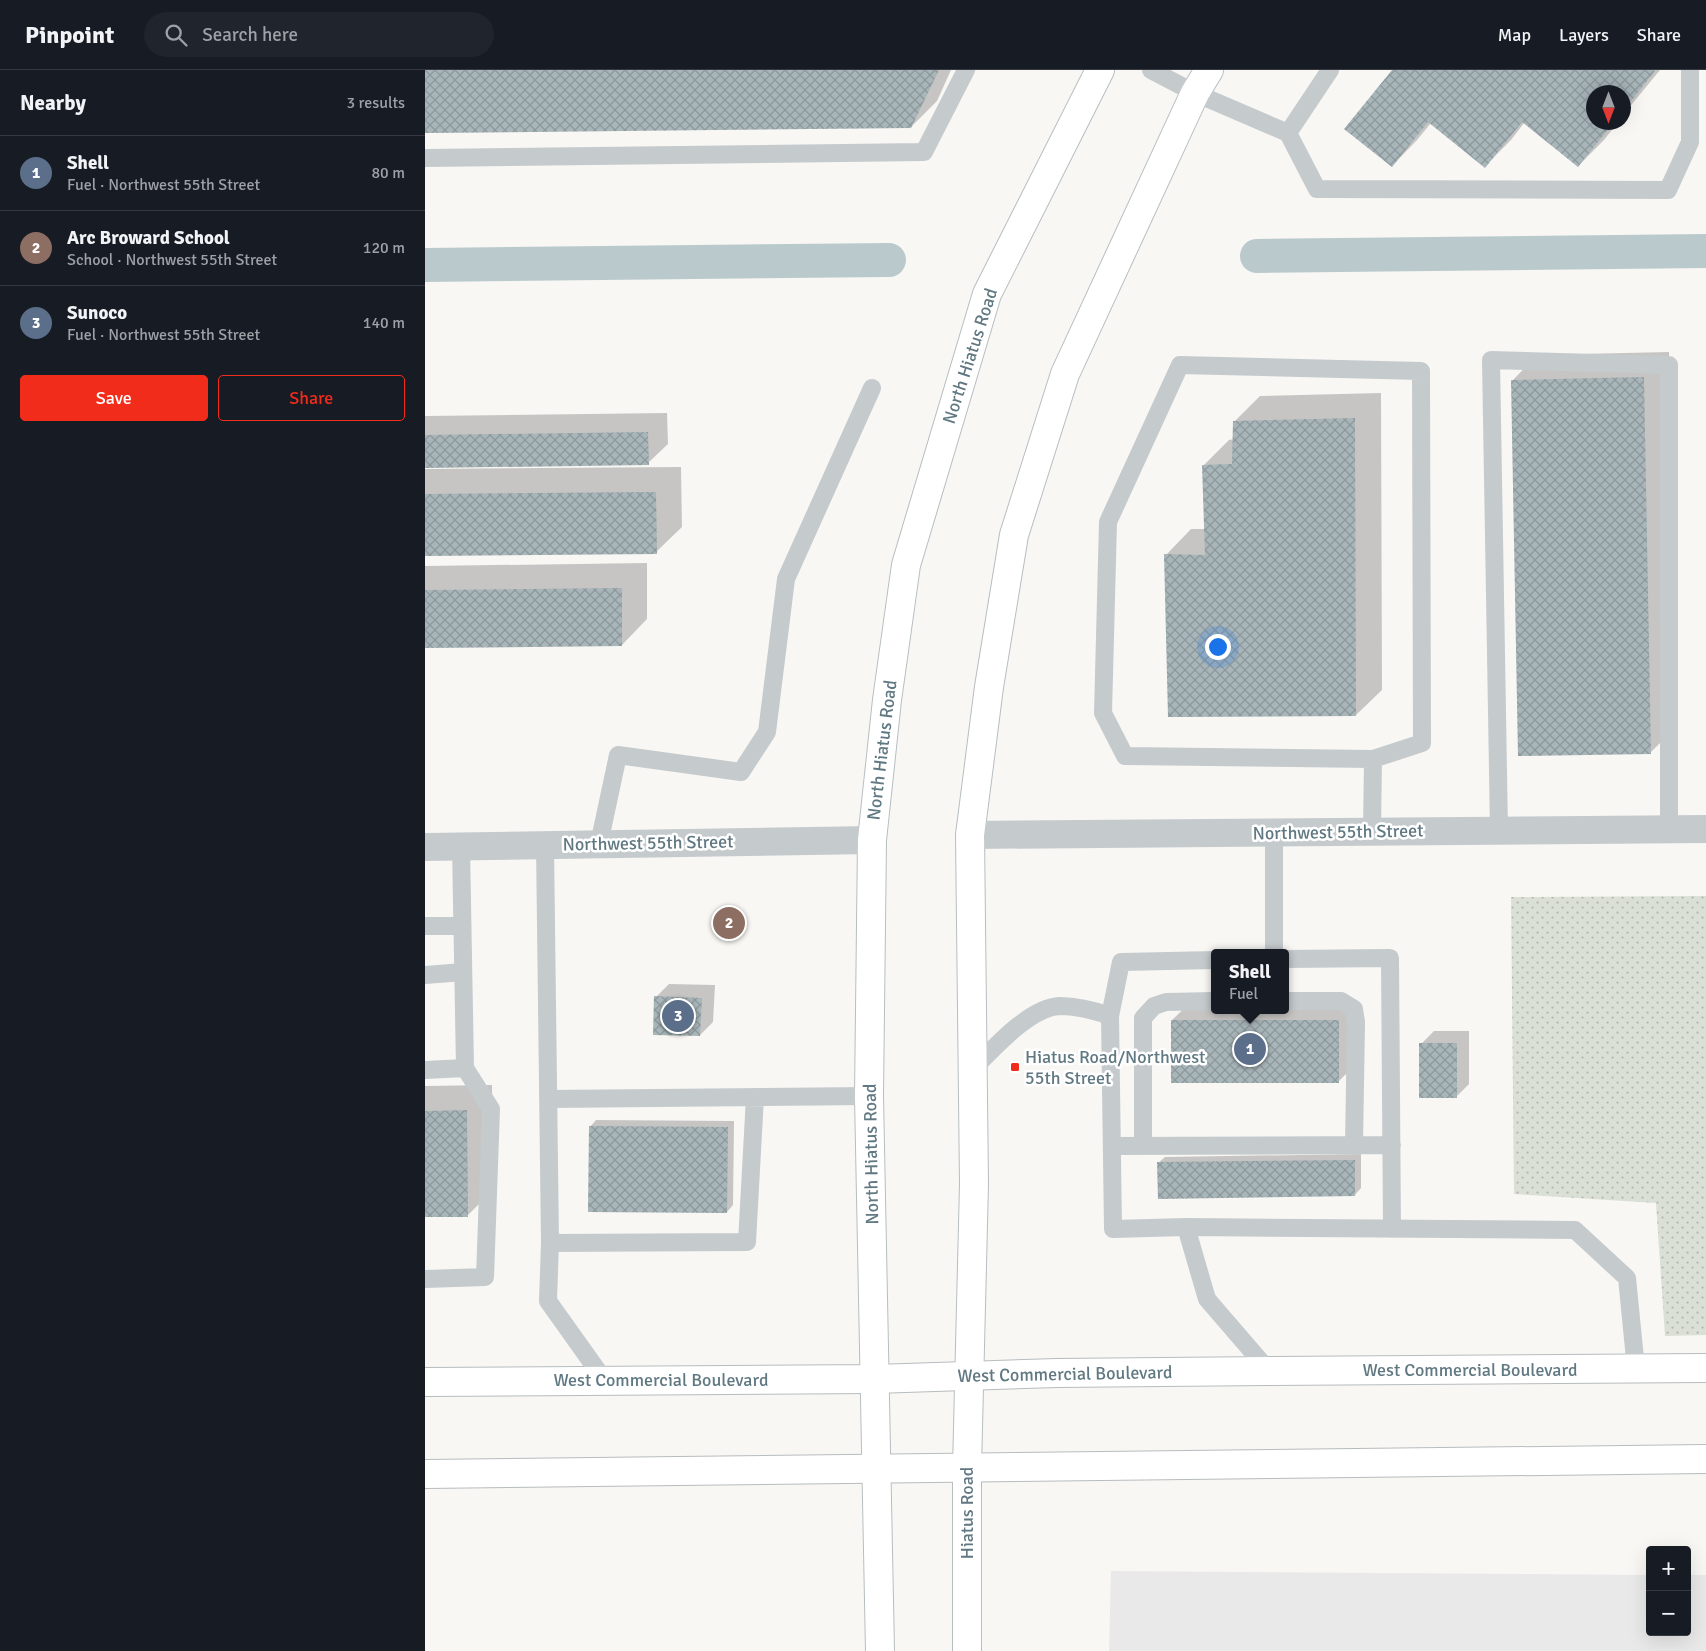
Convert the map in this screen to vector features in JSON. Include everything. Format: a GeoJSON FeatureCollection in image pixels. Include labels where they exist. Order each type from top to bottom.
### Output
{"type":"FeatureCollection","features":[{"type":"Feature","properties":{"kind":"main road","name":"North Hiatus Road"},"geometry":{"type":"LineString","coordinates":[[876,1469],[869,1096],[872,840],[887,700],[907,565],[987,294],[1100,70]]}},
{"type":"Feature","properties":{"kind":"main road"},"geometry":{"type":"LineString","coordinates":[[970,1375],[974,1184],[974,1068],[970,835],[989,687],[1014,536],[1065,374],[1195,93],[1209,70]]}},
{"type":"Feature","properties":{"kind":"main road","name":"West Commercial Boulevard"},"geometry":{"type":"LineString","coordinates":[[425,1382],[875,1378],[1269,1370],[1706,1368]]}},
{"type":"Feature","properties":{"kind":"main road","name":"Hiatus Road"},"geometry":{"type":"LineString","coordinates":[[967,1651],[967,1468],[970,1375]]}},
{"type":"Feature","properties":{"kind":"main road"},"geometry":{"type":"LineString","coordinates":[[425,1474],[1706,1459]]}},
{"type":"Feature","properties":{"kind":"main road"},"geometry":{"type":"LineString","coordinates":[[876,1469],[880,1651]]}},
{"type":"Feature","properties":{"kind":"street","name":"Northwest 55th Street"},"geometry":{"type":"LineString","coordinates":[[970,835],[1706,828]]}},
{"type":"Feature","properties":{"kind":"street","name":"Northwest 55th Street"},"geometry":{"type":"LineString","coordinates":[[425,847],[872,840]]}},
{"type":"Feature","properties":{"kind":"lane"},"geometry":{"type":"LineString","coordinates":[[425,158],[924,152],[966,70]]}},
{"type":"Feature","properties":{"kind":"lane"},"geometry":{"type":"LineString","coordinates":[[1151,70],[1195,93],[1288,133],[1317,189],[1669,190],[1690,142],[1690,70]]}},
{"type":"Feature","properties":{"kind":"lane"},"geometry":{"type":"LineString","coordinates":[[1288,133],[1329,70]]}},
{"type":"Feature","properties":{"kind":"lane"},"geometry":{"type":"LineString","coordinates":[[1499,830],[1491,360],[1669,365],[1669,829]]}},
{"type":"Feature","properties":{"kind":"lane"},"geometry":{"type":"LineString","coordinates":[[1180,365],[1421,371],[1422,742],[1373,759],[1125,756],[1103,713],[1108,522],[1180,365]]}},
{"type":"Feature","properties":{"kind":"lane"},"geometry":{"type":"LineString","coordinates":[[599,844],[618,755],[741,772],[767,732],[786,579],[872,388]]}},
{"type":"Feature","properties":{"kind":"lane"},"geometry":{"type":"LineString","coordinates":[[1372,831],[1373,759]]}},
{"type":"Feature","properties":{"kind":"lane"},"geometry":{"type":"LineString","coordinates":[[1274,832],[1274,949]]}},
{"type":"Feature","properties":{"kind":"lane"},"geometry":{"type":"LineString","coordinates":[[545,845],[550,1243],[548,1301],[605,1381]]}},
{"type":"Feature","properties":{"kind":"lane"},"geometry":{"type":"LineString","coordinates":[[425,1279],[485,1277],[491,1109],[465,1068],[461,846]]}},
{"type":"Feature","properties":{"kind":"lane"},"geometry":{"type":"LineString","coordinates":[[425,926],[462,926]]}},
{"type":"Feature","properties":{"kind":"lane"},"geometry":{"type":"LineString","coordinates":[[1289,959],[1390,958],[1392,1229]]}},
{"type":"Feature","properties":{"kind":"lane"},"geometry":{"type":"LineString","coordinates":[[1211,960],[1121,962],[1110,1016],[1113,1229],[1186,1227],[1575,1230],[1627,1278],[1636,1369]]}},
{"type":"Feature","properties":{"kind":"lane"},"geometry":{"type":"LineString","coordinates":[[425,975],[463,972]]}},
{"type":"Feature","properties":{"kind":"lane"},"geometry":{"type":"LineString","coordinates":[[1143,1146],[1143,1018],[1154,1006],[1166,1002],[1211,1001]]}},
{"type":"Feature","properties":{"kind":"lane"},"geometry":{"type":"LineString","coordinates":[[1289,1001],[1341,1001],[1354,1009],[1356,1022],[1355,1145]]}},
{"type":"Feature","properties":{"kind":"lane"},"geometry":{"type":"LineString","coordinates":[[974,1068],[1003,1038],[1031,1016],[1058,1006],[1085,1008],[1110,1016]]}},
{"type":"Feature","properties":{"kind":"lane"},"geometry":{"type":"LineString","coordinates":[[425,1070],[465,1068]]}},
{"type":"Feature","properties":{"kind":"lane"},"geometry":{"type":"LineString","coordinates":[[548,1099],[869,1096]]}},
{"type":"Feature","properties":{"kind":"lane"},"geometry":{"type":"LineString","coordinates":[[550,1243],[747,1242],[755,1097]]}},
{"type":"Feature","properties":{"kind":"lane"},"geometry":{"type":"LineString","coordinates":[[1111,1146],[1392,1145]]}},
{"type":"Feature","properties":{"kind":"lane"},"geometry":{"type":"LineString","coordinates":[[1186,1227],[1207,1299],[1269,1370]]}},
{"type":"Feature","properties":{"kind":"shaded area"},"geometry":{"type":"Polygon","coordinates":[[[1706,896],[1706,1335],[1665,1336],[1656,1203],[1514,1194],[1511,897],[1706,896]]]}},
{"type":"Feature","properties":{"kind":"shaded area"},"geometry":{"type":"Polygon","coordinates":[[[1111,1571],[1646,1575],[1646,1636],[1691,1636],[1691,1575],[1706,1575],[1706,1651],[1109,1651],[1111,1571]]]}},
{"type":"Feature","properties":{"kind":"building"},"geometry":{"type":"Polygon","coordinates":[[[425,70],[939,70],[911,128],[425,133],[425,70]]]}},
{"type":"Feature","properties":{"kind":"building"},"geometry":{"type":"Polygon","coordinates":[[[1392,70],[1655,71],[1631,101],[1631,85],[1586,85],[1586,130],[1608,130],[1578,167],[1522,122],[1485,168],[1428,122],[1392,167],[1344,129],[1392,70]]]}},
{"type":"Feature","properties":{"kind":"building"},"geometry":{"type":"Polygon","coordinates":[[[1644,377],[1651,754],[1518,756],[1511,380],[1644,377]]]}},
{"type":"Feature","properties":{"kind":"building"},"geometry":{"type":"Polygon","coordinates":[[[1355,418],[1356,716],[1168,717],[1164,554],[1205,555],[1202,465],[1232,464],[1233,421],[1355,418]]]}},
{"type":"Feature","properties":{"kind":"building"},"geometry":{"type":"Polygon","coordinates":[[[648,432],[649,465],[425,468],[425,435],[648,432]]]}},
{"type":"Feature","properties":{"kind":"building"},"geometry":{"type":"Polygon","coordinates":[[[656,492],[657,554],[425,556],[425,494],[656,492]]]}},
{"type":"Feature","properties":{"kind":"building"},"geometry":{"type":"Polygon","coordinates":[[[622,588],[622,646],[425,648],[425,590],[622,588]]]}},
{"type":"Feature","properties":{"kind":"building"},"geometry":{"type":"Polygon","coordinates":[[[654,996],[702,998],[700,1036],[653,1035],[654,996]]]}},
{"type":"Feature","properties":{"kind":"building"},"geometry":{"type":"Polygon","coordinates":[[[1171,1020],[1339,1020],[1339,1083],[1171,1083],[1171,1020]]]}},
{"type":"Feature","properties":{"kind":"building"},"geometry":{"type":"Polygon","coordinates":[[[1419,1043],[1457,1043],[1457,1098],[1419,1098],[1419,1043]]]}},
{"type":"Feature","properties":{"kind":"building"},"geometry":{"type":"Polygon","coordinates":[[[467,1110],[468,1217],[425,1217],[425,1111],[467,1110]]]}},
{"type":"Feature","properties":{"kind":"building"},"geometry":{"type":"Polygon","coordinates":[[[589,1126],[728,1127],[727,1213],[588,1212],[589,1126]]]}},
{"type":"Feature","properties":{"kind":"building"},"geometry":{"type":"Polygon","coordinates":[[[1355,1160],[1355,1196],[1158,1199],[1157,1162],[1355,1160]]]}},
{"type":"Feature","properties":{"kind":"waterway"},"geometry":{"type":"LineString","coordinates":[[1257,256],[1706,251]]}},
{"type":"Feature","properties":{"kind":"waterway"},"geometry":{"type":"LineString","coordinates":[[425,265],[889,260]]}},
{"type":"Feature","properties":{"kind":"place","name":"Arc Broward School"},"geometry":{"type":"Point","coordinates":[729,923]}},
{"type":"Feature","properties":{"kind":"place","name":"Sunoco"},"geometry":{"type":"Point","coordinates":[678,1016]}},
{"type":"Feature","properties":{"kind":"place","name":"Shell"},"geometry":{"type":"Point","coordinates":[1250,1049]}},
{"type":"Feature","properties":{"kind":"place","name":"Hiatus Road/Northwest 55th Street"},"geometry":{"type":"Point","coordinates":[1015,1067]}}]}
